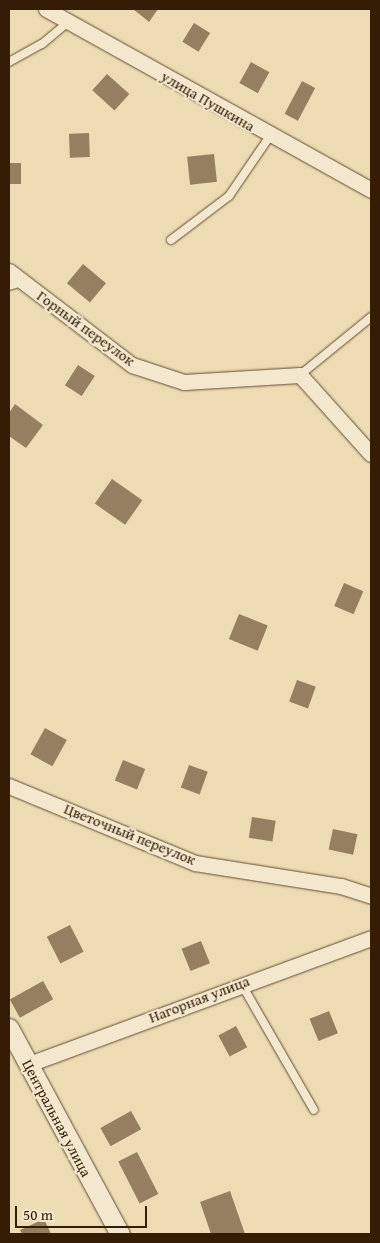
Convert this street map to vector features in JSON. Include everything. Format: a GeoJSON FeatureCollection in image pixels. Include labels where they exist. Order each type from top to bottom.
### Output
{"type":"FeatureCollection","features":[{"type":"Feature","properties":{"kind":"street","name":"улица Пушкина"},"geometry":{"type":"LineString","coordinates":[[46,9],[270,136],[371,190]]}},
{"type":"Feature","properties":{"kind":"street","name":"Горный переулок"},"geometry":{"type":"LineString","coordinates":[[9,271],[16,284],[141,368],[184,382],[300,375]]}},
{"type":"Feature","properties":{"kind":"street"},"geometry":{"type":"LineString","coordinates":[[300,375],[371,454]]}},
{"type":"Feature","properties":{"kind":"street","name":"Цветочный переулок"},"geometry":{"type":"LineString","coordinates":[[9,786],[195,862],[341,886],[371,896]]}},
{"type":"Feature","properties":{"kind":"street","name":"Нагорная улица"},"geometry":{"type":"LineString","coordinates":[[29,1064],[241,983],[371,938]]}},
{"type":"Feature","properties":{"kind":"street","name":"Центральная улица"},"geometry":{"type":"LineString","coordinates":[[9,1028],[120,1234]]}},
{"type":"Feature","properties":{"kind":"lane"},"geometry":{"type":"LineString","coordinates":[[9,62],[42,44],[69,22]]}},
{"type":"Feature","properties":{"kind":"lane"},"geometry":{"type":"LineString","coordinates":[[171,240],[229,196],[270,136]]}},
{"type":"Feature","properties":{"kind":"lane"},"geometry":{"type":"LineString","coordinates":[[300,375],[371,317]]}},
{"type":"Feature","properties":{"kind":"lane"},"geometry":{"type":"LineString","coordinates":[[241,983],[314,1110]]}},
{"type":"Feature","properties":{"kind":"building"},"geometry":{"type":"Polygon","coordinates":[[[133,9],[158,9],[149,22],[133,9]]]}},
{"type":"Feature","properties":{"kind":"building"},"geometry":{"type":"Polygon","coordinates":[[[194,23],[210,33],[198,52],[182,42],[194,23]]]}},
{"type":"Feature","properties":{"kind":"building"},"geometry":{"type":"Polygon","coordinates":[[[251,62],[269,72],[258,93],[239,83],[251,62]]]}},
{"type":"Feature","properties":{"kind":"building"},"geometry":{"type":"Polygon","coordinates":[[[107,74],[129,94],[115,110],[92,90],[107,74]]]}},
{"type":"Feature","properties":{"kind":"building"},"geometry":{"type":"Polygon","coordinates":[[[302,81],[315,88],[298,121],[285,114],[302,81]]]}},
{"type":"Feature","properties":{"kind":"building"},"geometry":{"type":"Polygon","coordinates":[[[89,133],[90,157],[70,158],[69,134],[89,133]]]}},
{"type":"Feature","properties":{"kind":"building"},"geometry":{"type":"Polygon","coordinates":[[[214,154],[217,182],[190,185],[187,157],[214,154]]]}},
{"type":"Feature","properties":{"kind":"building"},"geometry":{"type":"Polygon","coordinates":[[[9,163],[21,163],[21,184],[9,184],[9,163]]]}},
{"type":"Feature","properties":{"kind":"building"},"geometry":{"type":"Polygon","coordinates":[[[83,264],[106,283],[90,302],[67,283],[83,264]]]}},
{"type":"Feature","properties":{"kind":"building"},"geometry":{"type":"Polygon","coordinates":[[[78,365],[95,376],[82,396],[65,385],[78,365]]]}},
{"type":"Feature","properties":{"kind":"building"},"geometry":{"type":"Polygon","coordinates":[[[15,404],[43,425],[26,448],[9,436],[9,413],[15,404]]]}},
{"type":"Feature","properties":{"kind":"building"},"geometry":{"type":"Polygon","coordinates":[[[112,479],[142,500],[125,525],[95,504],[112,479]]]}},
{"type":"Feature","properties":{"kind":"building"},"geometry":{"type":"Polygon","coordinates":[[[344,583],[363,591],[354,614],[334,606],[344,583]]]}},
{"type":"Feature","properties":{"kind":"building"},"geometry":{"type":"Polygon","coordinates":[[[239,614],[268,626],[258,651],[229,639],[239,614]]]}},
{"type":"Feature","properties":{"kind":"building"},"geometry":{"type":"Polygon","coordinates":[[[297,680],[316,687],[308,708],[289,702],[297,680]]]}},
{"type":"Feature","properties":{"kind":"building"},"geometry":{"type":"Polygon","coordinates":[[[45,728],[67,740],[52,766],[30,754],[45,728]]]}},
{"type":"Feature","properties":{"kind":"building"},"geometry":{"type":"Polygon","coordinates":[[[123,760],[145,769],[137,789],[115,780],[123,760]]]}},
{"type":"Feature","properties":{"kind":"building"},"geometry":{"type":"Polygon","coordinates":[[[189,765],[208,772],[200,794],[181,788],[189,765]]]}},
{"type":"Feature","properties":{"kind":"building"},"geometry":{"type":"Polygon","coordinates":[[[252,817],[276,821],[272,841],[249,838],[252,817]]]}},
{"type":"Feature","properties":{"kind":"building"},"geometry":{"type":"Polygon","coordinates":[[[333,829],[357,834],[353,855],[329,850],[333,829]]]}},
{"type":"Feature","properties":{"kind":"building"},"geometry":{"type":"Polygon","coordinates":[[[70,925],[84,952],[60,964],[47,937],[70,925]]]}},
{"type":"Feature","properties":{"kind":"building"},"geometry":{"type":"Polygon","coordinates":[[[201,941],[210,963],[191,971],[182,949],[201,941]]]}},
{"type":"Feature","properties":{"kind":"building"},"geometry":{"type":"Polygon","coordinates":[[[43,981],[53,999],[20,1018],[10,999],[43,981]]]}},
{"type":"Feature","properties":{"kind":"building"},"geometry":{"type":"Polygon","coordinates":[[[329,1011],[338,1033],[319,1041],[310,1019],[329,1011]]]}},
{"type":"Feature","properties":{"kind":"building"},"geometry":{"type":"Polygon","coordinates":[[[236,1026],[247,1047],[230,1057],[218,1035],[236,1026]]]}},
{"type":"Feature","properties":{"kind":"building"},"geometry":{"type":"Polygon","coordinates":[[[131,1111],[141,1129],[111,1146],[100,1128],[131,1111]]]}},
{"type":"Feature","properties":{"kind":"building"},"geometry":{"type":"Polygon","coordinates":[[[137,1152],[158,1194],[140,1203],[118,1162],[137,1152]]]}},
{"type":"Feature","properties":{"kind":"building"},"geometry":{"type":"Polygon","coordinates":[[[230,1191],[245,1234],[211,1234],[200,1202],[230,1191]]]}},
{"type":"Feature","properties":{"kind":"building"},"geometry":{"type":"Polygon","coordinates":[[[44,1219],[51,1234],[22,1234],[20,1230],[44,1219]]]}}]}
